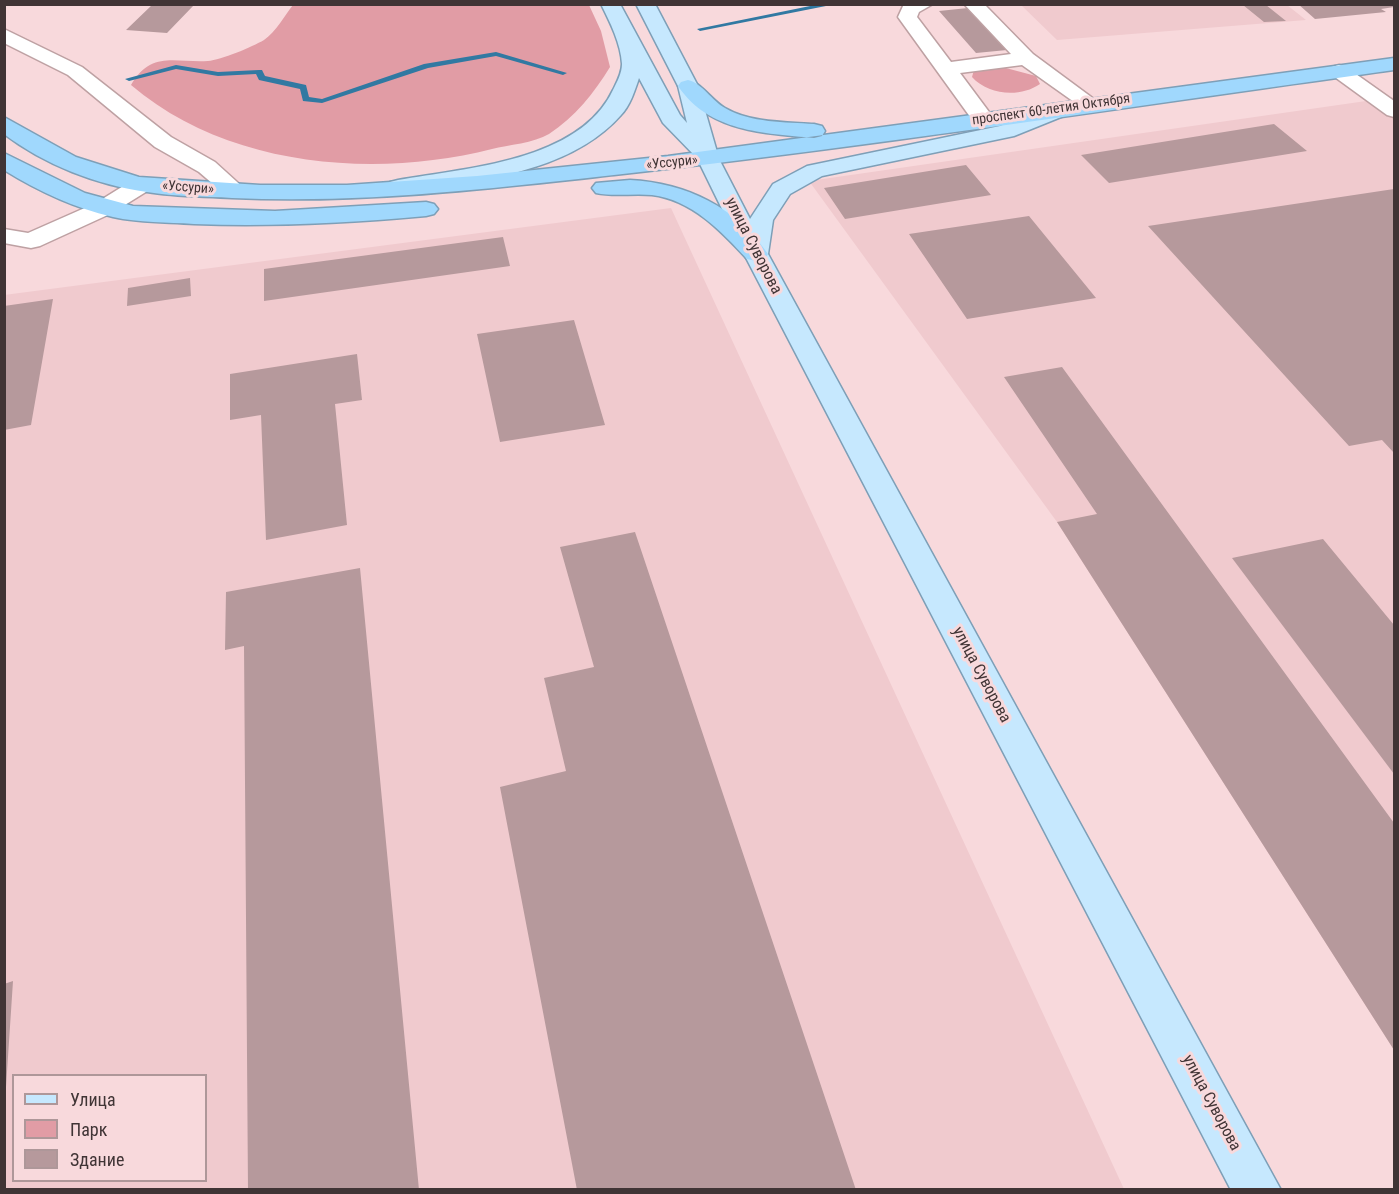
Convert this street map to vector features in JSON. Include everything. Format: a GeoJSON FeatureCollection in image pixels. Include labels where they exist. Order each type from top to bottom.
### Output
{"type":"FeatureCollection","features":[{"type":"Feature","properties":{"kind":"highway","name":"проспект 60-летия Октября"},"geometry":{"type":"LineString","coordinates":[[708,159],[1395,64]]}},
{"type":"Feature","properties":{"kind":"highway"},"geometry":{"type":"LineString","coordinates":[[688,86],[708,107],[731,119],[772,127],[817,131],[918,129]]}},
{"type":"Feature","properties":{"kind":"highway","name":"«Уссури»"},"geometry":{"type":"LineString","coordinates":[[4,123],[17,134],[65,162],[141,184],[235,191],[336,194],[437,187],[708,159]]}},
{"type":"Feature","properties":{"kind":"highway","name":"«Уссури»"},"geometry":{"type":"LineString","coordinates":[[4,160],[42,184],[104,208],[161,215],[218,218],[332,218],[457,206],[708,159]]}},
{"type":"Feature","properties":{"kind":"highway"},"geometry":{"type":"LineString","coordinates":[[457,206],[631,186],[670,191],[701,202],[724,220],[756,254]]}},
{"type":"Feature","properties":{"kind":"main road","name":"улица Суворова"},"geometry":{"type":"LineString","coordinates":[[610,4],[671,118],[708,159]]}},
{"type":"Feature","properties":{"kind":"main road","name":"улица Суворова"},"geometry":{"type":"LineString","coordinates":[[645,4],[688,86],[708,159],[756,254],[1257,1190]]}},
{"type":"Feature","properties":{"kind":"main road"},"geometry":{"type":"LineString","coordinates":[[378,190],[534,159],[579,140],[611,117],[625,92],[632,65],[621,26]]}},
{"type":"Feature","properties":{"kind":"main road"},"geometry":{"type":"LineString","coordinates":[[756,254],[761,220],[781,189],[815,171],[1006,131],[1064,108]]}},
{"type":"Feature","properties":{"kind":"lane"},"geometry":{"type":"LineString","coordinates":[[924,4],[911,8],[908,17],[984,120]]}},
{"type":"Feature","properties":{"kind":"lane"},"geometry":{"type":"LineString","coordinates":[[973,4],[1026,58],[1091,105]]}},
{"type":"Feature","properties":{"kind":"lane"},"geometry":{"type":"LineString","coordinates":[[4,35],[75,72],[163,142],[207,167],[235,191]]}},
{"type":"Feature","properties":{"kind":"lane"},"geometry":{"type":"LineString","coordinates":[[946,69],[1026,58]]}},
{"type":"Feature","properties":{"kind":"lane"},"geometry":{"type":"LineString","coordinates":[[1338,72],[1395,111]]}},
{"type":"Feature","properties":{"kind":"lane"},"geometry":{"type":"LineString","coordinates":[[4,255],[104,208],[141,184]]}},
{"type":"Feature","properties":{"kind":"lane"},"geometry":{"type":"LineString","coordinates":[[4,236],[31,241]]}},
{"type":"Feature","properties":{"kind":"shaded area"},"geometry":{"type":"Polygon","coordinates":[[[1021,5],[1287,5],[1306,20],[1057,40],[1021,5]]]}},
{"type":"Feature","properties":{"kind":"shaded area"},"geometry":{"type":"Polygon","coordinates":[[[1394,97],[1394,1050],[1057,522],[809,181],[1394,97]]]}},
{"type":"Feature","properties":{"kind":"shaded area"},"geometry":{"type":"Polygon","coordinates":[[[671,208],[1124,1189],[5,1189],[4,295],[671,208]]]}},
{"type":"Feature","properties":{"kind":"green space"},"geometry":{"type":"Polygon","coordinates":[[[293,5],[589,5],[601,31],[610,67],[576,112],[543,137],[447,158],[399,163],[351,164],[303,159],[256,149],[211,134],[169,113],[131,85],[139,74],[155,63],[174,60],[214,60],[259,43],[272,33],[293,5]]]}},
{"type":"Feature","properties":{"kind":"green space"},"geometry":{"type":"Polygon","coordinates":[[[1002,67],[1036,76],[1040,84],[1014,93],[987,88],[972,77],[974,70],[1002,67]]]}},
{"type":"Feature","properties":{"kind":"building"},"geometry":{"type":"Polygon","coordinates":[[[1298,4],[1394,4],[1394,7],[1381,9],[1386,12],[1315,19],[1298,4]]]}},
{"type":"Feature","properties":{"kind":"building"},"geometry":{"type":"Polygon","coordinates":[[[152,5],[194,5],[167,33],[126,30],[152,5]]]}},
{"type":"Feature","properties":{"kind":"building"},"geometry":{"type":"Polygon","coordinates":[[[1243,5],[1266,5],[1286,21],[1264,22],[1243,5]]]}},
{"type":"Feature","properties":{"kind":"building"},"geometry":{"type":"Polygon","coordinates":[[[968,8],[1007,50],[976,53],[939,11],[968,8]]]}},
{"type":"Feature","properties":{"kind":"building"},"geometry":{"type":"Polygon","coordinates":[[[1274,124],[1307,151],[1109,183],[1081,155],[1274,124]]]}},
{"type":"Feature","properties":{"kind":"building"},"geometry":{"type":"Polygon","coordinates":[[[966,165],[991,195],[845,219],[824,188],[966,165]]]}},
{"type":"Feature","properties":{"kind":"building"},"geometry":{"type":"Polygon","coordinates":[[[1394,189],[1394,453],[1382,440],[1349,446],[1148,226],[1394,189]]]}},
{"type":"Feature","properties":{"kind":"building"},"geometry":{"type":"Polygon","coordinates":[[[1029,216],[1096,298],[967,319],[909,234],[1029,216]]]}},
{"type":"Feature","properties":{"kind":"building"},"geometry":{"type":"Polygon","coordinates":[[[503,237],[510,266],[264,301],[264,269],[503,237]]]}},
{"type":"Feature","properties":{"kind":"building"},"geometry":{"type":"Polygon","coordinates":[[[190,278],[191,296],[127,306],[128,288],[190,278]]]}},
{"type":"Feature","properties":{"kind":"building"},"geometry":{"type":"Polygon","coordinates":[[[53,299],[31,425],[4,430],[4,306],[53,299]]]}},
{"type":"Feature","properties":{"kind":"building"},"geometry":{"type":"Polygon","coordinates":[[[574,320],[605,425],[500,442],[477,334],[574,320]]]}},
{"type":"Feature","properties":{"kind":"building"},"geometry":{"type":"Polygon","coordinates":[[[357,354],[362,400],[335,404],[347,525],[266,540],[261,415],[230,420],[230,374],[357,354]]]}},
{"type":"Feature","properties":{"kind":"building"},"geometry":{"type":"Polygon","coordinates":[[[1062,367],[1394,823],[1394,1050],[1057,522],[1097,514],[1004,377],[1062,367]]]}},
{"type":"Feature","properties":{"kind":"building"},"geometry":{"type":"Polygon","coordinates":[[[635,532],[856,1190],[577,1190],[500,787],[566,771],[544,678],[594,667],[560,547],[635,532]]]}},
{"type":"Feature","properties":{"kind":"building"},"geometry":{"type":"Polygon","coordinates":[[[1323,539],[1394,625],[1394,774],[1232,558],[1323,539]]]}},
{"type":"Feature","properties":{"kind":"building"},"geometry":{"type":"Polygon","coordinates":[[[360,568],[419,1190],[248,1190],[244,646],[225,650],[226,592],[360,568]]]}},
{"type":"Feature","properties":{"kind":"building"},"geometry":{"type":"Polygon","coordinates":[[[13,981],[6,1087],[4,1087],[4,984],[13,981]]]}},
{"type":"Feature","properties":{"kind":"waterway"},"geometry":{"type":"LineString","coordinates":[[700,29],[833,4]]}},
{"type":"Feature","properties":{"kind":"waterway"},"geometry":{"type":"LineString","coordinates":[[129,79],[176,67],[218,74],[259,72],[262,78],[303,87],[306,99],[322,101],[427,66],[496,54],[563,73]]}}]}
